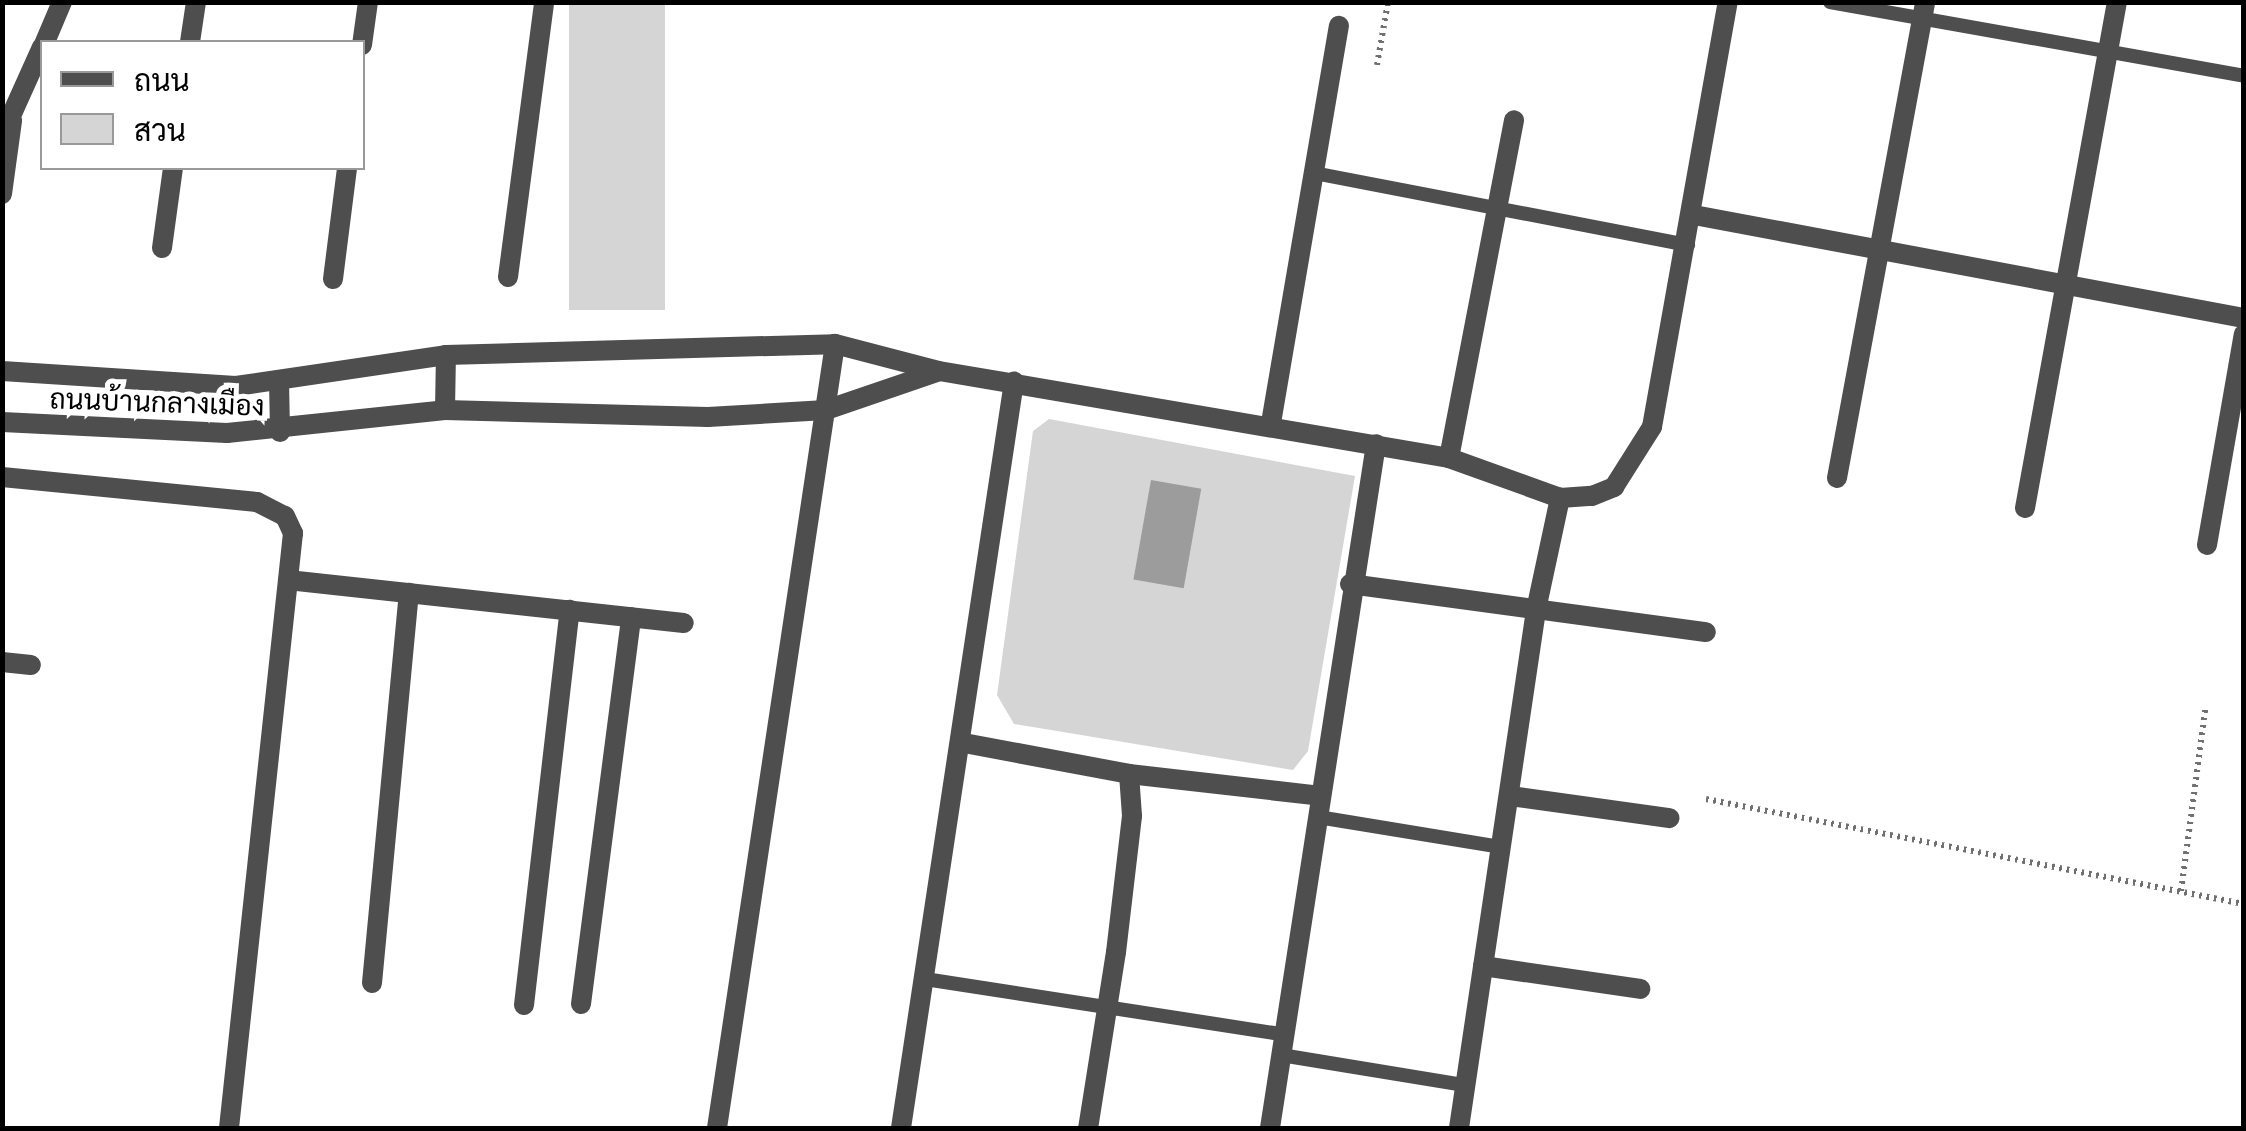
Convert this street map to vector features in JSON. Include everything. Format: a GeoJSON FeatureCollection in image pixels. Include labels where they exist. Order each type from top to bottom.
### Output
{"type":"FeatureCollection","features":[{"type":"Feature","properties":{"kind":"street"},"geometry":{"type":"LineString","coordinates":[[46,40],[62,2]]}},
{"type":"Feature","properties":{"kind":"street"},"geometry":{"type":"LineString","coordinates":[[190,40],[196,2]]}},
{"type":"Feature","properties":{"kind":"street"},"geometry":{"type":"LineString","coordinates":[[363,40],[368,2]]}},
{"type":"Feature","properties":{"kind":"street"},"geometry":{"type":"LineString","coordinates":[[508,277],[544,2]]}},
{"type":"Feature","properties":{"kind":"street"},"geometry":{"type":"LineString","coordinates":[[278,380],[446,356],[835,344],[939,371],[1271,423],[1448,458],[1560,498],[1614,487],[1634,465],[1652,427],[1694,216],[1728,2]]}},
{"type":"Feature","properties":{"kind":"street"},"geometry":{"type":"LineString","coordinates":[[2025,508],[2072,284],[2118,2]]}},
{"type":"Feature","properties":{"kind":"street"},"geometry":{"type":"LineString","coordinates":[[1836,478],[1924,11]]}},
{"type":"Feature","properties":{"kind":"street"},"geometry":{"type":"LineString","coordinates":[[1271,423],[1339,26]]}},
{"type":"Feature","properties":{"kind":"street"},"geometry":{"type":"LineString","coordinates":[[2,194],[7,127],[40,54]]}},
{"type":"Feature","properties":{"kind":"street"},"geometry":{"type":"LineString","coordinates":[[1448,458],[1492,207],[1514,120]]}},
{"type":"Feature","properties":{"kind":"street"},"geometry":{"type":"LineString","coordinates":[[162,248],[173,170]]}},
{"type":"Feature","properties":{"kind":"street"},"geometry":{"type":"LineString","coordinates":[[334,278],[347,170]]}},
{"type":"Feature","properties":{"kind":"street"},"geometry":{"type":"LineString","coordinates":[[1694,216],[2244,318]]}},
{"type":"Feature","properties":{"kind":"street"},"geometry":{"type":"LineString","coordinates":[[2206,545],[2244,334]]}},
{"type":"Feature","properties":{"kind":"street"},"geometry":{"type":"LineString","coordinates":[[717,1128],[835,344]]}},
{"type":"Feature","properties":{"kind":"street"},"geometry":{"type":"LineString","coordinates":[[445,410],[446,356]]}},
{"type":"Feature","properties":{"kind":"street","name":"ถนนบ้านกลางเมือง"},"geometry":{"type":"LineString","coordinates":[[2,371],[236,386],[278,380],[280,432],[2,422]]}},
{"type":"Feature","properties":{"kind":"street"},"geometry":{"type":"LineString","coordinates":[[280,432],[445,410],[708,417],[826,410],[939,371]]}},
{"type":"Feature","properties":{"kind":"street"},"geometry":{"type":"LineString","coordinates":[[901,1128],[964,743],[1014,382]]}},
{"type":"Feature","properties":{"kind":"street"},"geometry":{"type":"LineString","coordinates":[[1270,1128],[1350,584],[1376,444]]}},
{"type":"Feature","properties":{"kind":"street"},"geometry":{"type":"LineString","coordinates":[[2,477],[258,502],[285,516],[293,532],[229,1128]]}},
{"type":"Feature","properties":{"kind":"street"},"geometry":{"type":"LineString","coordinates":[[1458,1128],[1536,610],[1560,498]]}},
{"type":"Feature","properties":{"kind":"street"},"geometry":{"type":"LineString","coordinates":[[288,580],[684,623]]}},
{"type":"Feature","properties":{"kind":"street"},"geometry":{"type":"LineString","coordinates":[[1350,584],[1706,632]]}},
{"type":"Feature","properties":{"kind":"street"},"geometry":{"type":"LineString","coordinates":[[372,983],[409,593]]}},
{"type":"Feature","properties":{"kind":"street"},"geometry":{"type":"LineString","coordinates":[[524,1005],[570,610]]}},
{"type":"Feature","properties":{"kind":"street"},"geometry":{"type":"LineString","coordinates":[[582,1004],[630,617]]}},
{"type":"Feature","properties":{"kind":"street"},"geometry":{"type":"LineString","coordinates":[[2,662],[31,664]]}},
{"type":"Feature","properties":{"kind":"street"},"geometry":{"type":"LineString","coordinates":[[964,743],[1320,807]]}},
{"type":"Feature","properties":{"kind":"street"},"geometry":{"type":"LineString","coordinates":[[1088,1128],[1132,816],[1128,774]]}},
{"type":"Feature","properties":{"kind":"street"},"geometry":{"type":"LineString","coordinates":[[1510,796],[1669,818]]}},
{"type":"Feature","properties":{"kind":"street"},"geometry":{"type":"LineString","coordinates":[[1483,966],[1640,990]]}},
{"type":"Feature","properties":{"kind":"lane"},"geometry":{"type":"LineString","coordinates":[[1830,2],[1924,11],[2110,52],[2244,76]]}},
{"type":"Feature","properties":{"kind":"lane"},"geometry":{"type":"LineString","coordinates":[[1314,173],[1688,245]]}},
{"type":"Feature","properties":{"kind":"lane"},"geometry":{"type":"LineString","coordinates":[[1320,807],[1502,847]]}},
{"type":"Feature","properties":{"kind":"lane"},"geometry":{"type":"LineString","coordinates":[[925,979],[1107,1008],[1466,1085]]}},
{"type":"Feature","properties":{"kind":"path"},"geometry":{"type":"LineString","coordinates":[[1378,65],[1388,2]]}},
{"type":"Feature","properties":{"kind":"path"},"geometry":{"type":"LineString","coordinates":[[2181,891],[2205,710]]}},
{"type":"Feature","properties":{"kind":"path"},"geometry":{"type":"LineString","coordinates":[[1706,799],[2244,904]]}},
{"type":"Feature","properties":{"kind":"green space"},"geometry":{"type":"Polygon","coordinates":[[[569,3],[665,3],[665,310],[569,310],[569,3]]]}},
{"type":"Feature","properties":{"kind":"green space"},"geometry":{"type":"Polygon","coordinates":[[[1049,419],[1355,476],[1308,751],[1293,770],[1014,724],[997,695],[1033,431],[1049,419]]]}},
{"type":"Feature","properties":{"kind":"shaded area"},"geometry":{"type":"Polygon","coordinates":[[[1151,480],[1201,489],[1184,588],[1133,579],[1151,480]]]}}]}
